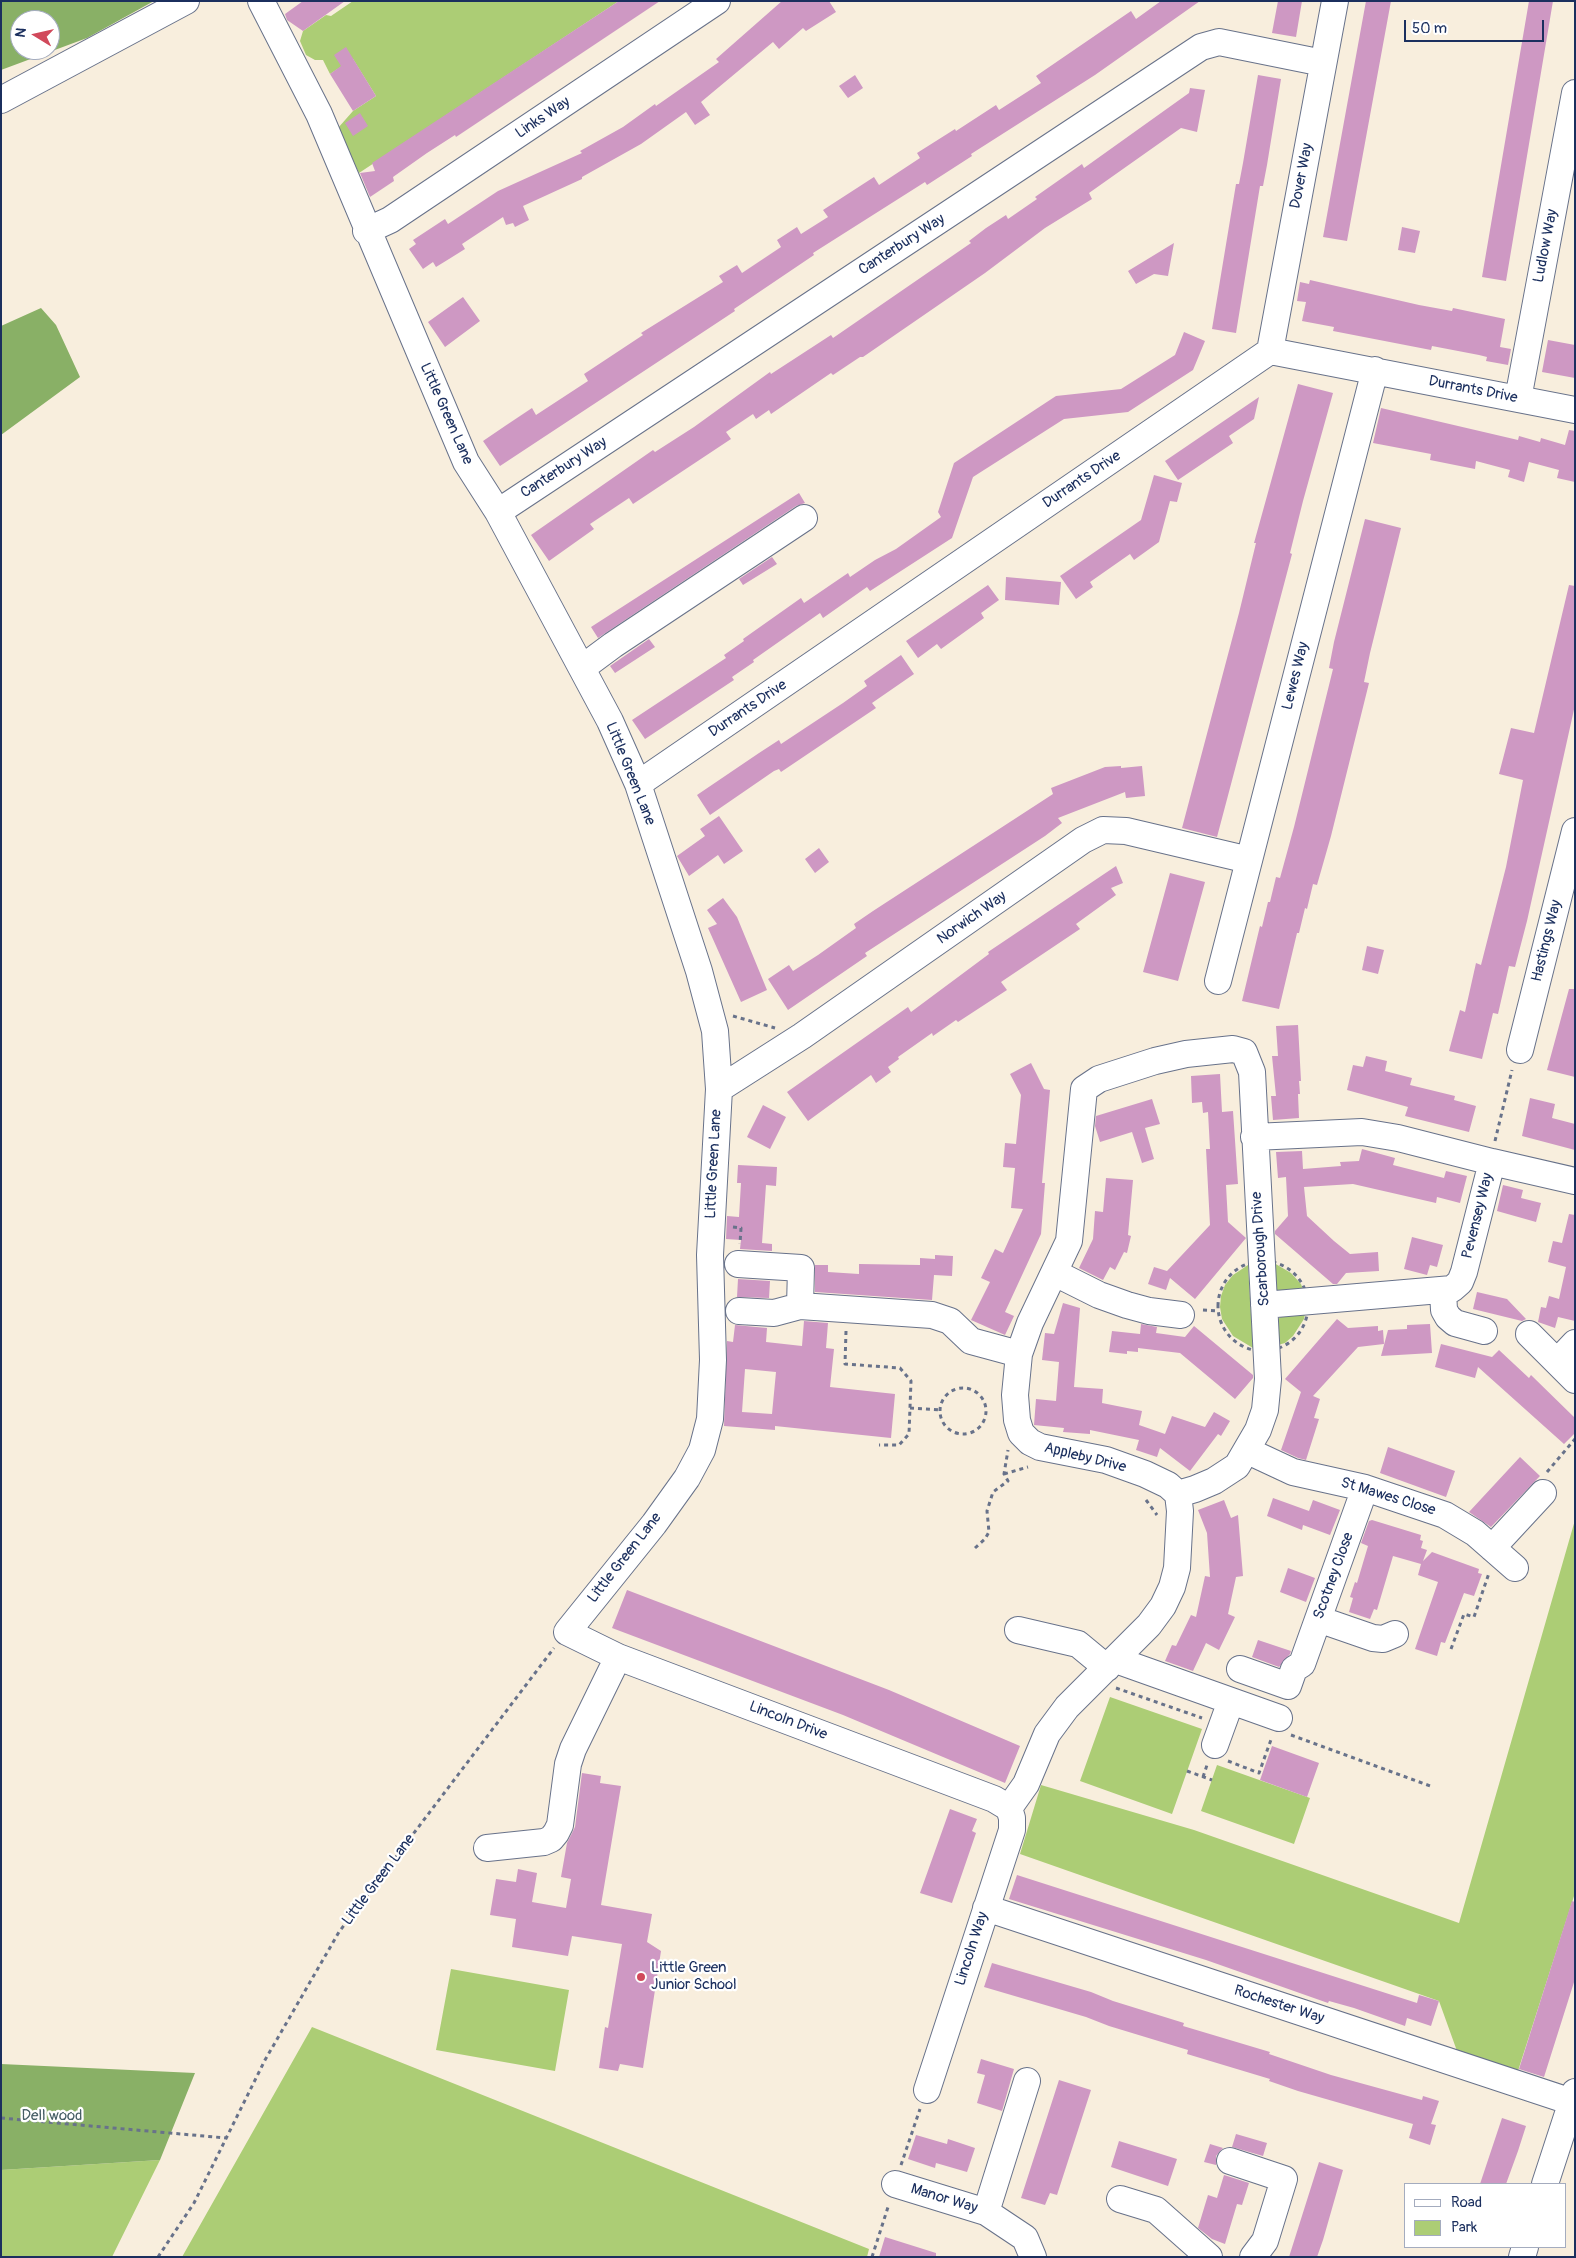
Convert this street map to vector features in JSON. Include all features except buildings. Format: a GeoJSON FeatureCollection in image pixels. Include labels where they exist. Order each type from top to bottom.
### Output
{"type":"FeatureCollection","features":[{"type":"Feature","properties":{"kind":"street"},"geometry":{"type":"LineString","coordinates":[[1,100],[186,1]]}},
{"type":"Feature","properties":{"kind":"street","name":"Little Green Lane"},"geometry":{"type":"LineString","coordinates":[[261,1],[318,114],[366,231],[466,462],[498,512],[582,668],[610,721],[638,784],[711,1010],[715,1031],[719,1089],[710,1255],[713,1360],[711,1409],[702,1450],[687,1478],[654,1524],[567,1632]]}},
{"type":"Feature","properties":{"kind":"street","name":"Links Way"},"geometry":{"type":"LineString","coordinates":[[366,231],[390,220],[717,1]]}},
{"type":"Feature","properties":{"kind":"street","name":"Dover Way"},"geometry":{"type":"LineString","coordinates":[[1270,351],[1335,1]]}},
{"type":"Feature","properties":{"kind":"street","name":"Canterbury Way"},"geometry":{"type":"LineString","coordinates":[[498,512],[1200,47],[1219,42],[1323,63]]}},
{"type":"Feature","properties":{"kind":"street","name":"Ludlow Way"},"geometry":{"type":"LineString","coordinates":[[1518,399],[1575,93]]}},
{"type":"Feature","properties":{"kind":"street","name":"Durrants Drive"},"geometry":{"type":"LineString","coordinates":[[638,784],[1270,351],[1575,410]]}},
{"type":"Feature","properties":{"kind":"street","name":"Lewes Way"},"geometry":{"type":"LineString","coordinates":[[1218,981],[1375,370]]}},
{"type":"Feature","properties":{"kind":"street"},"geometry":{"type":"LineString","coordinates":[[582,668],[613,645],[804,518]]}},
{"type":"Feature","properties":{"kind":"street","name":"Norwich Way"},"geometry":{"type":"LineString","coordinates":[[719,1089],[802,1036],[1084,840],[1103,830],[1126,831],[1249,860]]}},
{"type":"Feature","properties":{"kind":"street","name":"Hastings Way"},"geometry":{"type":"LineString","coordinates":[[1520,1050],[1575,831]]}},
{"type":"Feature","properties":{"kind":"street","name":"Scarborough Drive"},"geometry":{"type":"LineString","coordinates":[[1155,1062],[1186,1054],[1234,1048],[1244,1052],[1252,1072],[1268,1379],[1264,1410],[1258,1430],[1248,1451],[1237,1466],[1214,1481],[1178,1494]]}},
{"type":"Feature","properties":{"kind":"street","name":"Appleby Drive"},"geometry":{"type":"LineString","coordinates":[[1155,1062],[1099,1079],[1084,1089],[1073,1217],[1068,1240],[1055,1273],[1030,1323],[1019,1354],[1015,1395],[1017,1420],[1021,1433],[1030,1442],[1040,1447],[1106,1460],[1145,1474],[1168,1485],[1178,1494]]}},
{"type":"Feature","properties":{"kind":"street","name":"Pevensey Way"},"geometry":{"type":"LineString","coordinates":[[1254,1137],[1362,1132],[1398,1138],[1492,1162],[1464,1272],[1460,1282],[1452,1289],[1443,1291]]}},
{"type":"Feature","properties":{"kind":"street"},"geometry":{"type":"LineString","coordinates":[[1492,1162],[1575,1181]]}},
{"type":"Feature","properties":{"kind":"street"},"geometry":{"type":"LineString","coordinates":[[738,1264],[801,1268],[800,1306]]}},
{"type":"Feature","properties":{"kind":"street"},"geometry":{"type":"LineString","coordinates":[[1055,1273],[1099,1295],[1118,1302],[1149,1311],[1180,1315]]}},
{"type":"Feature","properties":{"kind":"street"},"geometry":{"type":"LineString","coordinates":[[1264,1305],[1443,1291],[1444,1310],[1455,1323],[1484,1331]]}},
{"type":"Feature","properties":{"kind":"street"},"geometry":{"type":"LineString","coordinates":[[739,1311],[774,1313],[800,1306],[943,1318],[950,1321],[971,1341],[1019,1354]]}},
{"type":"Feature","properties":{"kind":"street"},"geometry":{"type":"LineString","coordinates":[[1528,1334],[1566,1371],[1575,1343]]}},
{"type":"Feature","properties":{"kind":"street","name":"St Mawes Close"},"geometry":{"type":"LineString","coordinates":[[1248,1451],[1293,1472],[1365,1488],[1445,1515],[1475,1533],[1502,1556]]}},
{"type":"Feature","properties":{"kind":"street","name":"Scotney Close"},"geometry":{"type":"LineString","coordinates":[[1240,1670],[1288,1686],[1294,1669],[1302,1664],[1365,1488]]}},
{"type":"Feature","properties":{"kind":"street"},"geometry":{"type":"LineString","coordinates":[[1502,1556],[1543,1493]]}},
{"type":"Feature","properties":{"kind":"street"},"geometry":{"type":"LineString","coordinates":[[1009,1808],[1026,1784],[1047,1734],[1067,1708],[1149,1625],[1164,1606],[1177,1568],[1180,1517],[1178,1494]]}},
{"type":"Feature","properties":{"kind":"street"},"geometry":{"type":"LineString","coordinates":[[1318,1619],[1373,1638],[1383,1639],[1395,1634]]}},
{"type":"Feature","properties":{"kind":"street"},"geometry":{"type":"LineString","coordinates":[[1018,1630],[1078,1644],[1092,1653],[1106,1670],[1231,1701],[1277,1724]]}},
{"type":"Feature","properties":{"kind":"street","name":"Lincoln Drive"},"geometry":{"type":"LineString","coordinates":[[567,1632],[618,1657],[994,1799],[1009,1808]]}},
{"type":"Feature","properties":{"kind":"street"},"geometry":{"type":"LineString","coordinates":[[487,1848],[544,1842],[551,1840],[556,1833],[560,1825],[568,1764],[573,1749],[618,1657]]}},
{"type":"Feature","properties":{"kind":"street"},"geometry":{"type":"LineString","coordinates":[[1221,1744],[1231,1701]]}},
{"type":"Feature","properties":{"kind":"street","name":"Lincoln Way"},"geometry":{"type":"LineString","coordinates":[[927,2090],[1012,1830],[1012,1818],[1009,1808]]}},
{"type":"Feature","properties":{"kind":"street","name":"Rochester Way"},"geometry":{"type":"LineString","coordinates":[[986,1908],[1573,2097]]}},
{"type":"Feature","properties":{"kind":"street"},"geometry":{"type":"LineString","coordinates":[[986,2212],[1027,2081]]}},
{"type":"Feature","properties":{"kind":"street"},"geometry":{"type":"LineString","coordinates":[[1545,2183],[1573,2097]]}},
{"type":"Feature","properties":{"kind":"street"},"geometry":{"type":"LineString","coordinates":[[1230,2161],[1284,2179],[1265,2241],[1253,2257]]}},
{"type":"Feature","properties":{"kind":"street","name":"Manor Way"},"geometry":{"type":"LineString","coordinates":[[895,2184],[986,2212],[1025,2238],[1033,2257]]}},
{"type":"Feature","properties":{"kind":"street"},"geometry":{"type":"LineString","coordinates":[[1120,2199],[1156,2210],[1209,2257]]}},
{"type":"Feature","properties":{"kind":"path"},"geometry":{"type":"LineString","coordinates":[[711,1010],[802,1036]]}},
{"type":"Feature","properties":{"kind":"path"},"geometry":{"type":"LineString","coordinates":[[1492,1162],[1512,1069],[1520,1050]]}},
{"type":"Feature","properties":{"kind":"path"},"geometry":{"type":"LineString","coordinates":[[847,1310],[845,1364],[900,1368],[911,1380],[909,1434],[899,1445],[879,1445]]}},
{"type":"Feature","properties":{"kind":"path"},"geometry":{"type":"LineString","coordinates":[[963,1388],[976,1392],[981,1396],[986,1409],[982,1423],[971,1432],[963,1434],[949,1429],[944,1424],[940,1410],[941,1403],[950,1392],[963,1388]]}},
{"type":"Feature","properties":{"kind":"path"},"geometry":{"type":"LineString","coordinates":[[910,1408],[940,1410]]}},
{"type":"Feature","properties":{"kind":"path"},"geometry":{"type":"LineString","coordinates":[[1543,1493],[1550,1480],[1544,1475],[1575,1439]]}},
{"type":"Feature","properties":{"kind":"path"},"geometry":{"type":"LineString","coordinates":[[975,1548],[990,1532],[989,1500],[999,1486],[1008,1481],[1004,1474],[1008,1449]]}},
{"type":"Feature","properties":{"kind":"path"},"geometry":{"type":"LineString","coordinates":[[1451,1649],[1464,1614],[1474,1617],[1502,1556]]}},
{"type":"Feature","properties":{"kind":"path","name":"Little Green Lane"},"geometry":{"type":"LineString","coordinates":[[158,2257],[194,2203],[265,2060],[339,1932],[567,1632]]}},
{"type":"Feature","properties":{"kind":"path"},"geometry":{"type":"LineString","coordinates":[[1106,1670],[1221,1744],[1259,1773],[1277,1724],[1433,1786]]}},
{"type":"Feature","properties":{"kind":"path"},"geometry":{"type":"LineString","coordinates":[[1187,1771],[1212,1780]]}},
{"type":"Feature","properties":{"kind":"path"},"geometry":{"type":"LineString","coordinates":[[872,2257],[927,2090]]}},
{"type":"Feature","properties":{"kind":"path"},"geometry":{"type":"LineString","coordinates":[[1,2118],[226,2138]]}},
{"type":"Feature","properties":{"kind":"green space"},"geometry":{"type":"Polygon","coordinates":[[[1,1],[154,1],[87,38],[60,48],[60,10],[10,10],[10,60],[28,60],[1,70],[1,1]]]}},
{"type":"Feature","properties":{"kind":"green space"},"geometry":{"type":"Polygon","coordinates":[[[353,1],[619,1],[359,173],[338,128],[353,111],[376,96],[353,59],[330,74],[323,60],[315,60],[306,55],[300,41],[303,31],[326,15],[331,16],[353,1]]]}},
{"type":"Feature","properties":{"kind":"green space"},"geometry":{"type":"Polygon","coordinates":[[[41,308],[56,325],[80,377],[1,435],[1,326],[41,308]]]}},
{"type":"Feature","properties":{"kind":"green space"},"geometry":{"type":"Polygon","coordinates":[[[1274,1263],[1291,1273],[1301,1284],[1305,1295],[1278,1291],[1273,1285],[1274,1263]]]}},
{"type":"Feature","properties":{"kind":"green space"},"geometry":{"type":"Polygon","coordinates":[[[1248,1265],[1253,1348],[1233,1336],[1222,1319],[1220,1307],[1225,1285],[1233,1275],[1248,1265]]]}},
{"type":"Feature","properties":{"kind":"green space"},"geometry":{"type":"Polygon","coordinates":[[[1306,1309],[1304,1319],[1293,1336],[1285,1343],[1274,1346],[1275,1326],[1279,1318],[1287,1313],[1306,1309]]]}},
{"type":"Feature","properties":{"kind":"green space"},"geometry":{"type":"Polygon","coordinates":[[[1575,1520],[1575,1893],[1517,2074],[1457,2051],[1439,2001],[1020,1854],[1041,1785],[1194,1830],[1459,1923],[1575,1520]]]}},
{"type":"Feature","properties":{"kind":"green space"},"geometry":{"type":"Polygon","coordinates":[[[1110,1697],[1202,1729],[1172,1814],[1080,1781],[1110,1697]]]}},
{"type":"Feature","properties":{"kind":"green space"},"geometry":{"type":"Polygon","coordinates":[[[1217,1765],[1310,1798],[1294,1844],[1201,1811],[1217,1765]]]}},
{"type":"Feature","properties":{"kind":"green space"},"geometry":{"type":"Polygon","coordinates":[[[451,1969],[569,1990],[555,2071],[436,2050],[451,1969]]]}},
{"type":"Feature","properties":{"kind":"green space"},"geometry":{"type":"Polygon","coordinates":[[[312,2027],[869,2249],[867,2257],[182,2257],[312,2027]]]}},
{"type":"Feature","properties":{"kind":"green space","name":"Dell wood"},"geometry":{"type":"Polygon","coordinates":[[[1,2064],[195,2073],[160,2160],[1,2170],[1,2064]]]}},
{"type":"Feature","properties":{"kind":"green space"},"geometry":{"type":"Polygon","coordinates":[[[160,2160],[112,2257],[1,2257],[1,2170],[160,2160]]]}},
{"type":"Feature","properties":{"kind":"place","name":"Little Green Junior School"},"geometry":{"type":"Point","coordinates":[641,1977]}}]}
